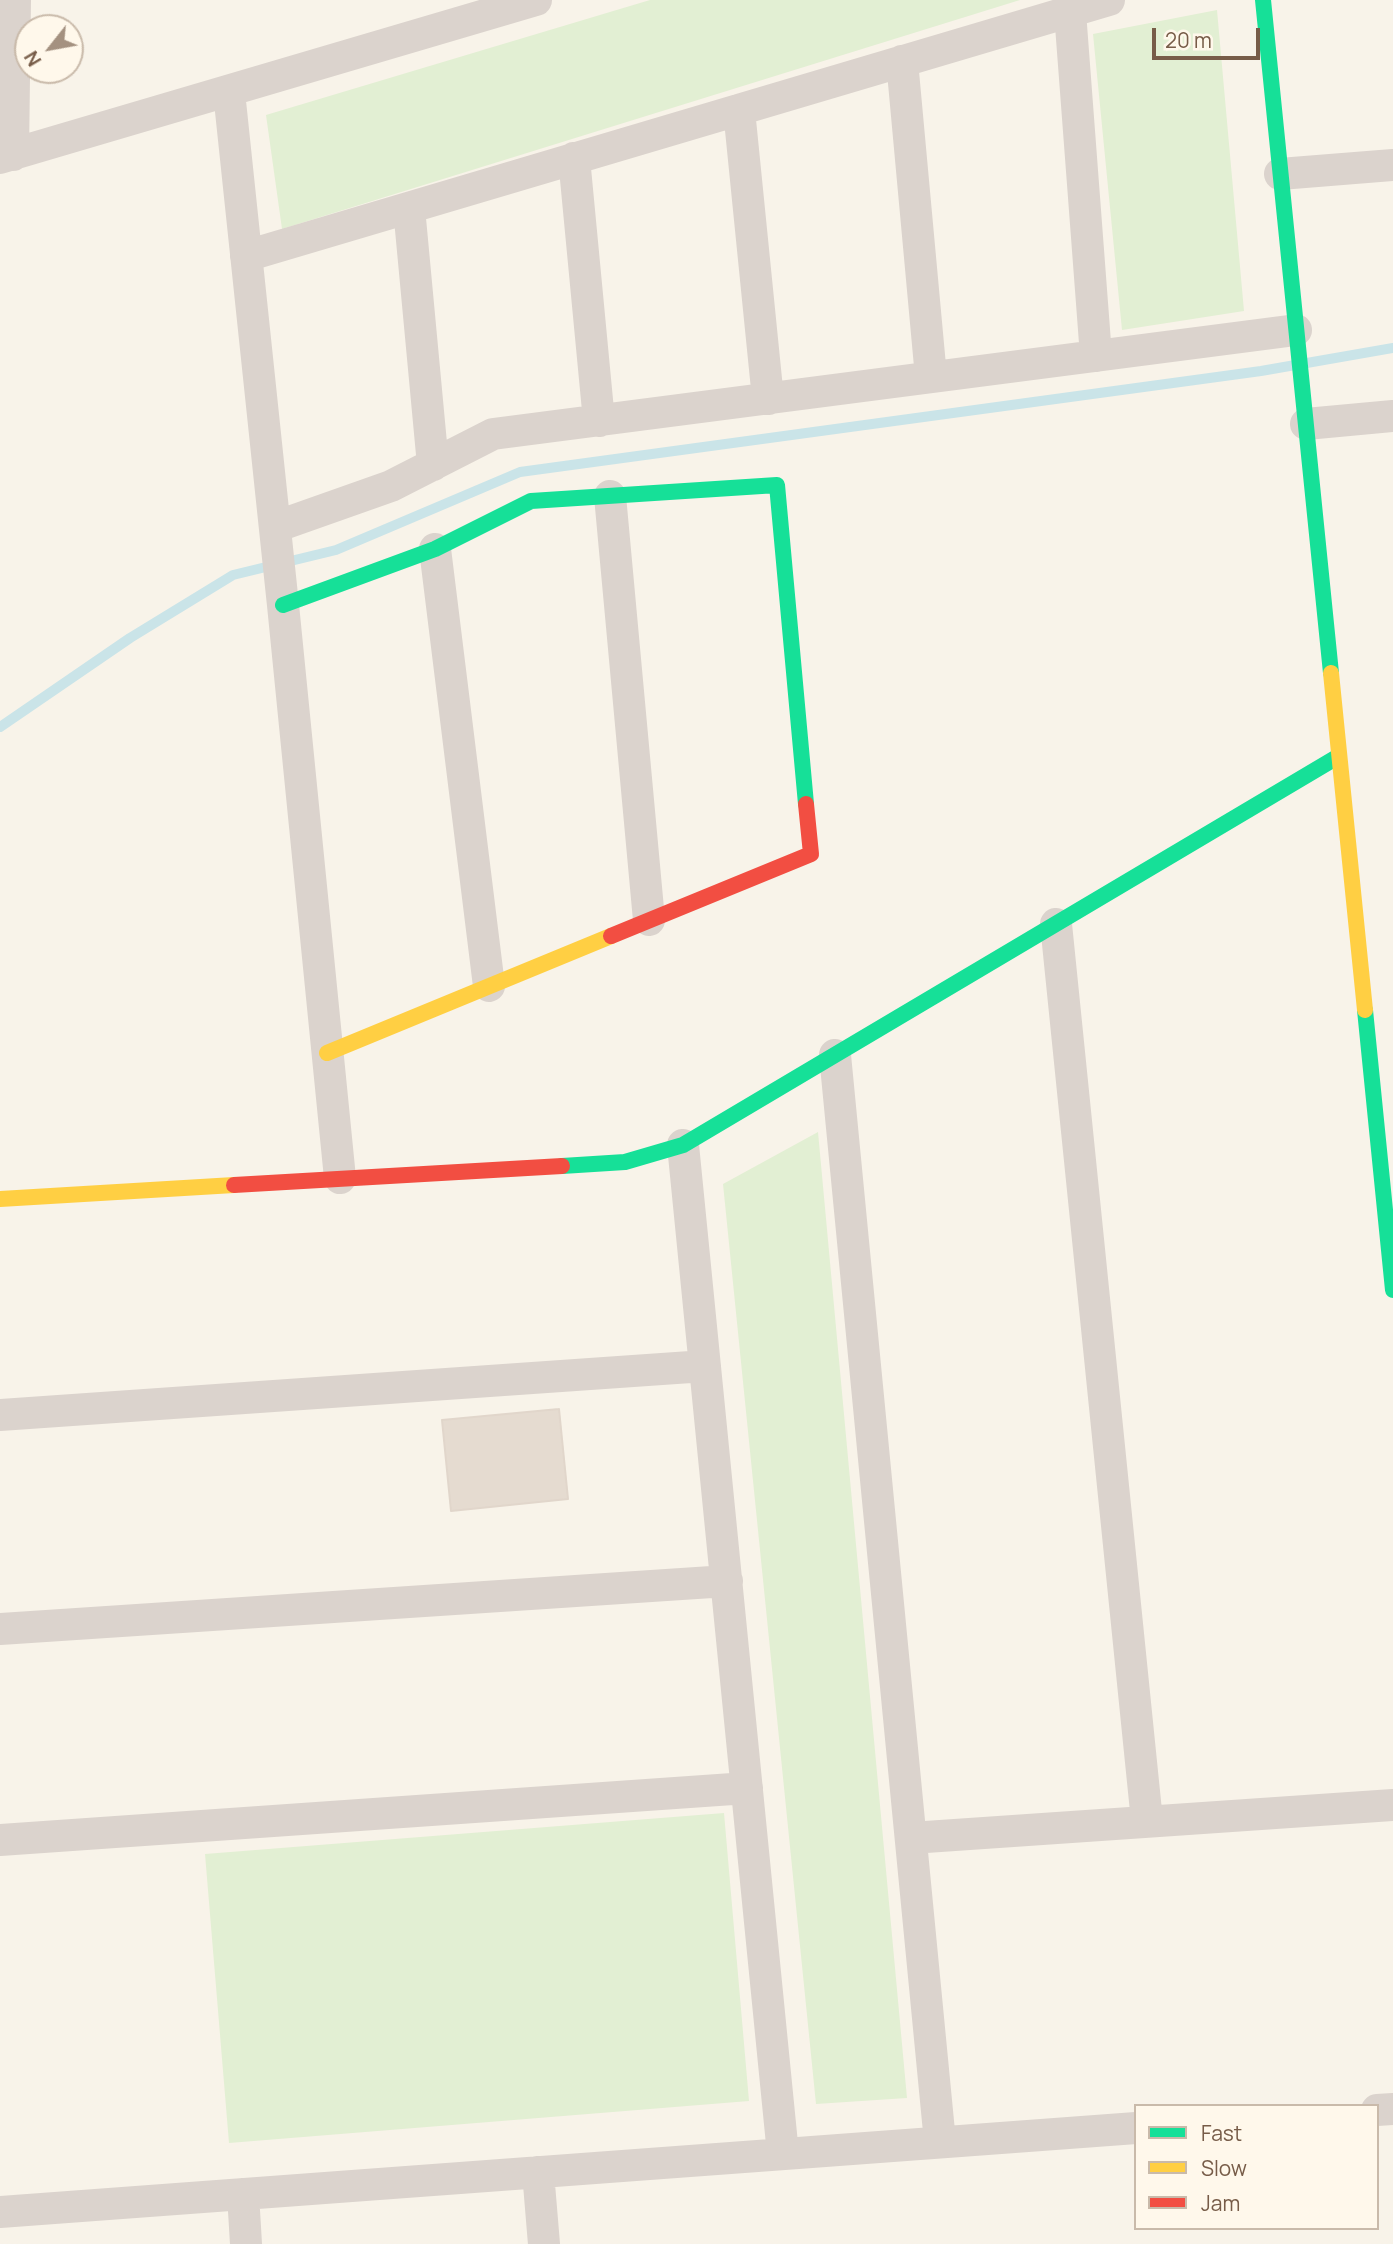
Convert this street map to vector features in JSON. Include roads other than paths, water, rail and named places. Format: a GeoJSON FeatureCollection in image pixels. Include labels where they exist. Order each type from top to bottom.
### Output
{"type":"FeatureCollection","features":[{"type":"Feature","properties":{"kind":"street"},"geometry":{"type":"LineString","coordinates":[[15,0],[6,157],[536,0]]}},
{"type":"Feature","properties":{"kind":"street"},"geometry":{"type":"LineString","coordinates":[[246,256],[1110,0]]}},
{"type":"Feature","properties":{"kind":"street"},"geometry":{"type":"LineString","coordinates":[[1263,0],[1393,1290]]}},
{"type":"Feature","properties":{"kind":"street"},"geometry":{"type":"LineString","coordinates":[[1070,12],[1096,356]]}},
{"type":"Feature","properties":{"kind":"street"},"geometry":{"type":"LineString","coordinates":[[902,61],[931,377]]}},
{"type":"Feature","properties":{"kind":"street"},"geometry":{"type":"LineString","coordinates":[[229,92],[340,1178]]}},
{"type":"Feature","properties":{"kind":"street"},"geometry":{"type":"LineString","coordinates":[[739,110],[768,398]]}},
{"type":"Feature","properties":{"kind":"street"},"geometry":{"type":"LineString","coordinates":[[575,158],[599,421]]}},
{"type":"Feature","properties":{"kind":"street"},"geometry":{"type":"LineString","coordinates":[[1280,174],[1393,165]]}},
{"type":"Feature","properties":{"kind":"street"},"geometry":{"type":"LineString","coordinates":[[409,208],[433,465]]}},
{"type":"Feature","properties":{"kind":"street"},"geometry":{"type":"LineString","coordinates":[[276,538],[493,434],[1096,356],[1297,339]]}},
{"type":"Feature","properties":{"kind":"street"},"geometry":{"type":"LineString","coordinates":[[1306,424],[1393,416]]}},
{"type":"Feature","properties":{"kind":"street"},"geometry":{"type":"LineString","coordinates":[[282,596],[435,549],[531,501],[777,485],[811,854],[327,1053]]}},
{"type":"Feature","properties":{"kind":"street"},"geometry":{"type":"LineString","coordinates":[[610,496],[649,920]]}},
{"type":"Feature","properties":{"kind":"street"},"geometry":{"type":"LineString","coordinates":[[435,549],[489,986]]}},
{"type":"Feature","properties":{"kind":"street"},"geometry":{"type":"LineString","coordinates":[[0,1199],[625,1162],[683,1145],[1339,756]]}},
{"type":"Feature","properties":{"kind":"street"},"geometry":{"type":"LineString","coordinates":[[1055,924],[1147,1821]]}},
{"type":"Feature","properties":{"kind":"street"},"geometry":{"type":"LineString","coordinates":[[835,1055],[940,2142]]}},
{"type":"Feature","properties":{"kind":"street"},"geometry":{"type":"LineString","coordinates":[[683,1145],[783,2154]]}},
{"type":"Feature","properties":{"kind":"street"},"geometry":{"type":"LineString","coordinates":[[0,1415],[705,1366]]}},
{"type":"Feature","properties":{"kind":"street"},"geometry":{"type":"LineString","coordinates":[[0,1629],[727,1581]]}},
{"type":"Feature","properties":{"kind":"street"},"geometry":{"type":"LineString","coordinates":[[0,1840],[747,1788]]}},
{"type":"Feature","properties":{"kind":"street"},"geometry":{"type":"LineString","coordinates":[[911,1838],[1393,1805]]}},
{"type":"Feature","properties":{"kind":"street"},"geometry":{"type":"LineString","coordinates":[[0,2212],[1134,2128]]}},
{"type":"Feature","properties":{"kind":"street"},"geometry":{"type":"LineString","coordinates":[[538,2172],[544,2244]]}},
{"type":"Feature","properties":{"kind":"street"},"geometry":{"type":"LineString","coordinates":[[243,2194],[246,2244]]}},
{"type":"Feature","properties":{"kind":"waterway"},"geometry":{"type":"LineString","coordinates":[[0,727],[130,638],[233,575],[336,550],[520,472],[1261,371],[1393,348]]}}]}
